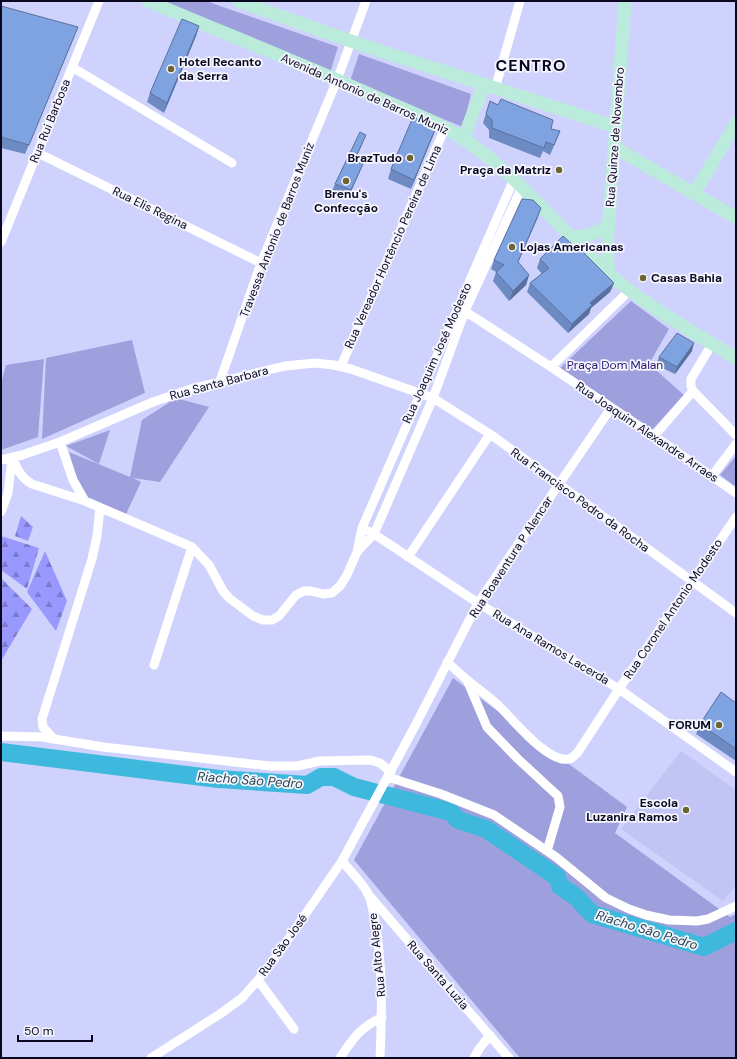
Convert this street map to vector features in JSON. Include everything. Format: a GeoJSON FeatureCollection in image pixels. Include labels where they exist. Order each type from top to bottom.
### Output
{"type":"FeatureCollection","features":[{"type":"Feature","properties":{"kind":"main road","name":"Avenida Antonio de Barros Muniz"},"geometry":{"type":"LineString","coordinates":[[148,1],[337,80],[445,128],[486,155],[518,183],[568,236],[609,274],[630,290],[736,358]]}},
{"type":"Feature","properties":{"kind":"main road"},"geometry":{"type":"LineString","coordinates":[[238,1],[351,42],[616,127]]}},
{"type":"Feature","properties":{"kind":"main road","name":"Rua Quinze de Novembro"},"geometry":{"type":"LineString","coordinates":[[609,274],[607,247],[608,226],[625,1]]}},
{"type":"Feature","properties":{"kind":"main road"},"geometry":{"type":"LineString","coordinates":[[463,139],[490,87]]}},
{"type":"Feature","properties":{"kind":"main road"},"geometry":{"type":"LineString","coordinates":[[694,194],[736,123]]}},
{"type":"Feature","properties":{"kind":"main road"},"geometry":{"type":"LineString","coordinates":[[614,147],[736,218]]}},
{"type":"Feature","properties":{"kind":"main road"},"geometry":{"type":"LineString","coordinates":[[568,236],[587,236],[608,226]]}},
{"type":"Feature","properties":{"kind":"street","name":"Rua Rui Barbosa"},"geometry":{"type":"LineString","coordinates":[[1,242],[99,1]]}},
{"type":"Feature","properties":{"kind":"street","name":"Travessa Antonio de Barros Muniz"},"geometry":{"type":"LineString","coordinates":[[220,380],[261,264],[337,80],[366,1]]}},
{"type":"Feature","properties":{"kind":"street"},"geometry":{"type":"LineString","coordinates":[[490,87],[520,1]]}},
{"type":"Feature","properties":{"kind":"street"},"geometry":{"type":"LineString","coordinates":[[72,67],[232,162]]}},
{"type":"Feature","properties":{"kind":"street","name":"Rua Vereador Hortêncio Pereira de Lima"},"geometry":{"type":"LineString","coordinates":[[340,366],[445,128]]}},
{"type":"Feature","properties":{"kind":"street","name":"Rua Elis Regina"},"geometry":{"type":"LineString","coordinates":[[38,153],[261,264]]}},
{"type":"Feature","properties":{"kind":"street","name":"Rua Joaquim José Modesto"},"geometry":{"type":"LineString","coordinates":[[357,552],[362,528],[420,392],[461,309],[518,183]]}},
{"type":"Feature","properties":{"kind":"street"},"geometry":{"type":"LineString","coordinates":[[551,367],[630,290]]}},
{"type":"Feature","properties":{"kind":"street","name":"Rua Joaquim José Modesto"},"geometry":{"type":"LineString","coordinates":[[374,534],[433,398],[461,309]]}},
{"type":"Feature","properties":{"kind":"street","name":"Rua Joaquim Alexandre Arraes"},"geometry":{"type":"LineString","coordinates":[[461,309],[551,367],[736,493]]}},
{"type":"Feature","properties":{"kind":"street"},"geometry":{"type":"LineString","coordinates":[[712,344],[691,379],[690,386],[736,435]]}},
{"type":"Feature","properties":{"kind":"street","name":"Rua Santa Barbara"},"geometry":{"type":"LineString","coordinates":[[1,460],[12,458],[60,442],[153,402],[194,388],[220,380],[285,366],[315,362],[340,366],[420,392]]}},
{"type":"Feature","properties":{"kind":"street"},"geometry":{"type":"LineString","coordinates":[[654,436],[693,390]]}},
{"type":"Feature","properties":{"kind":"street","name":"Rua Francisco Pedro da Rocha"},"geometry":{"type":"LineString","coordinates":[[420,392],[433,398],[490,434],[560,484],[691,582],[736,613]]}},
{"type":"Feature","properties":{"kind":"street","name":"Rua Boaventura P Alencar"},"geometry":{"type":"LineString","coordinates":[[377,797],[478,603],[611,408]]}},
{"type":"Feature","properties":{"kind":"street"},"geometry":{"type":"LineString","coordinates":[[408,557],[490,434]]}},
{"type":"Feature","properties":{"kind":"street"},"geometry":{"type":"LineString","coordinates":[[60,442],[72,480],[85,501]]}},
{"type":"Feature","properties":{"kind":"street"},"geometry":{"type":"LineString","coordinates":[[712,476],[736,444]]}},
{"type":"Feature","properties":{"kind":"street"},"geometry":{"type":"LineString","coordinates":[[12,458],[21,476],[26,481],[39,487],[85,501],[192,548],[210,565],[217,582],[226,595],[240,608],[263,620],[272,620],[279,616],[296,594],[311,590],[323,594],[332,593],[340,586],[347,575],[357,552],[374,534]]}},
{"type":"Feature","properties":{"kind":"street"},"geometry":{"type":"LineString","coordinates":[[1,512],[8,493],[12,458]]}},
{"type":"Feature","properties":{"kind":"street"},"geometry":{"type":"LineString","coordinates":[[380,485],[393,490]]}},
{"type":"Feature","properties":{"kind":"street"},"geometry":{"type":"LineString","coordinates":[[54,739],[43,727],[42,719],[92,559],[97,536],[100,508]]}},
{"type":"Feature","properties":{"kind":"street","name":"Rua Coronel Antonio Modesto"},"geometry":{"type":"LineString","coordinates":[[467,680],[498,705],[528,738],[559,758],[565,760],[574,757],[619,688],[736,517]]}},
{"type":"Feature","properties":{"kind":"street","name":"Rua Ana Ramos Lacerda"},"geometry":{"type":"LineString","coordinates":[[362,528],[374,534],[478,603],[619,688],[736,772]]}},
{"type":"Feature","properties":{"kind":"street"},"geometry":{"type":"LineString","coordinates":[[154,665],[192,548]]}},
{"type":"Feature","properties":{"kind":"street"},"geometry":{"type":"LineString","coordinates":[[447,662],[467,680],[487,727],[518,759],[558,796],[560,807],[547,851]]}},
{"type":"Feature","properties":{"kind":"street"},"geometry":{"type":"LineString","coordinates":[[1,736],[43,736],[103,747],[270,766],[297,766],[320,761],[370,760],[380,763],[387,778],[441,794],[494,815],[571,868],[606,898],[646,915],[669,920],[697,921],[708,919],[736,906]]}},
{"type":"Feature","properties":{"kind":"street","name":"Rua São José"},"geometry":{"type":"LineString","coordinates":[[151,1058],[242,998],[258,980],[278,954],[342,861],[377,797]]}},
{"type":"Feature","properties":{"kind":"street","name":"Rua Alto Alegre"},"geometry":{"type":"LineString","coordinates":[[342,861],[368,892],[377,932],[382,1017],[380,1058]]}},
{"type":"Feature","properties":{"kind":"street","name":"Rua Santa Luzia"},"geometry":{"type":"LineString","coordinates":[[368,892],[509,1058]]}},
{"type":"Feature","properties":{"kind":"street"},"geometry":{"type":"LineString","coordinates":[[258,980],[294,1029]]}},
{"type":"Feature","properties":{"kind":"street"},"geometry":{"type":"LineString","coordinates":[[340,1058],[360,1030],[382,1017]]}},
{"type":"Feature","properties":{"kind":"street"},"geometry":{"type":"LineString","coordinates":[[474,1058],[490,1035]]}},
{"type":"Feature","properties":{"kind":"shaded area","name":"Escola Luzanira Ramos"},"geometry":{"type":"Polygon","coordinates":[[[681,751],[736,790],[736,886],[723,901],[621,829],[681,751]]]}},
{"type":"Feature","properties":{"kind":"green space"},"geometry":{"type":"Polygon","coordinates":[[[158,1],[206,1],[338,47],[330,73],[158,1]]]}},
{"type":"Feature","properties":{"kind":"green space"},"geometry":{"type":"Polygon","coordinates":[[[359,54],[471,94],[463,127],[350,81],[359,54]]]}},
{"type":"Feature","properties":{"kind":"green space","name":"Praça Dom Malan"},"geometry":{"type":"Polygon","coordinates":[[[631,301],[669,329],[649,364],[684,395],[652,430],[559,369],[631,301]]]}},
{"type":"Feature","properties":{"kind":"green space"},"geometry":{"type":"Polygon","coordinates":[[[132,340],[145,393],[42,439],[46,358],[132,340]]]}},
{"type":"Feature","properties":{"kind":"green space"},"geometry":{"type":"Polygon","coordinates":[[[44,359],[38,437],[1,450],[1,384],[6,365],[44,359]]]}},
{"type":"Feature","properties":{"kind":"green space"},"geometry":{"type":"Polygon","coordinates":[[[176,398],[209,407],[160,482],[133,478],[141,482],[126,514],[88,498],[78,482],[69,452],[130,477],[142,420],[176,398]]]}},
{"type":"Feature","properties":{"kind":"green space"},"geometry":{"type":"Polygon","coordinates":[[[110,430],[99,464],[66,446],[110,430]]]}},
{"type":"Feature","properties":{"kind":"green space"},"geometry":{"type":"Polygon","coordinates":[[[736,456],[736,487],[720,475],[736,456]]]}},
{"type":"Feature","properties":{"kind":"green space"},"geometry":{"type":"Polygon","coordinates":[[[21,516],[33,527],[28,541],[15,536],[21,516]]]}},
{"type":"Feature","properties":{"kind":"green space"},"geometry":{"type":"Polygon","coordinates":[[[1,536],[39,548],[27,589],[1,570],[1,536]]]}},
{"type":"Feature","properties":{"kind":"green space"},"geometry":{"type":"Polygon","coordinates":[[[45,551],[67,601],[56,631],[27,592],[45,551]]]}},
{"type":"Feature","properties":{"kind":"green space"},"geometry":{"type":"Polygon","coordinates":[[[1,578],[32,609],[1,661],[1,578]]]}},
{"type":"Feature","properties":{"kind":"green space"},"geometry":{"type":"Polygon","coordinates":[[[453,678],[627,807],[615,833],[730,917],[736,914],[736,1058],[520,1058],[354,860],[453,678]]]}},
{"type":"Feature","properties":{"kind":"building"},"geometry":{"type":"Polygon","coordinates":[[[1,6],[78,27],[29,145],[1,137],[1,6]]]}},
{"type":"Feature","properties":{"kind":"building","name":"Hotel Recanto da Serra"},"geometry":{"type":"Polygon","coordinates":[[[182,19],[199,26],[167,103],[150,93],[182,19]]]}},
{"type":"Feature","properties":{"kind":"building"},"geometry":{"type":"Polygon","coordinates":[[[501,99],[553,120],[551,129],[560,131],[554,145],[546,142],[544,148],[492,128],[492,120],[486,114],[490,101],[498,105],[501,99]]]}},
{"type":"Feature","properties":{"kind":"building","name":"BrazTudo"},"geometry":{"type":"Polygon","coordinates":[[[413,117],[436,127],[414,180],[391,169],[413,117]]]}},
{"type":"Feature","properties":{"kind":"building","name":"Brenu's Confecção"},"geometry":{"type":"Polygon","coordinates":[[[360,132],[366,135],[354,161],[363,164],[351,190],[335,184],[360,132]]]}},
{"type":"Feature","properties":{"kind":"building","name":"Lojas Americanas"},"geometry":{"type":"Polygon","coordinates":[[[522,199],[533,200],[541,208],[518,262],[529,275],[513,291],[496,272],[504,265],[494,260],[522,199]]]}},
{"type":"Feature","properties":{"kind":"building"},"geometry":{"type":"Polygon","coordinates":[[[563,236],[575,247],[577,246],[614,283],[590,303],[592,305],[572,324],[530,283],[549,268],[540,259],[563,236]]]}},
{"type":"Feature","properties":{"kind":"building"},"geometry":{"type":"Polygon","coordinates":[[[677,333],[694,343],[677,367],[659,357],[677,333]]]}},
{"type":"Feature","properties":{"kind":"building","name":"FORUM"},"geometry":{"type":"Polygon","coordinates":[[[721,692],[736,703],[736,749],[700,724],[721,692]]]}},
{"type":"Feature","properties":{"kind":"waterway","name":"Riacho São Pedro"},"geometry":{"type":"LineString","coordinates":[[1,752],[219,779],[307,785],[321,777],[334,777],[354,787],[451,812],[458,820],[486,829],[557,877],[560,886],[575,896],[592,914],[704,947],[736,931]]}},
{"type":"Feature","properties":{"kind":"place","name":"Hotel Recanto da Serra"},"geometry":{"type":"Point","coordinates":[171,69]}},
{"type":"Feature","properties":{"kind":"place","name":"BrazTudo"},"geometry":{"type":"Point","coordinates":[410,158]}},
{"type":"Feature","properties":{"kind":"place","name":"Praça da Matriz"},"geometry":{"type":"Point","coordinates":[559,170]}},
{"type":"Feature","properties":{"kind":"place","name":"Brenu's Confecção"},"geometry":{"type":"Point","coordinates":[346,181]}},
{"type":"Feature","properties":{"kind":"place","name":"Lojas Americanas"},"geometry":{"type":"Point","coordinates":[512,247]}},
{"type":"Feature","properties":{"kind":"place","name":"Casas Bahia"},"geometry":{"type":"Point","coordinates":[643,278]}},
{"type":"Feature","properties":{"kind":"place","name":"FORUM"},"geometry":{"type":"Point","coordinates":[719,725]}},
{"type":"Feature","properties":{"kind":"place","name":"Escola Luzanira Ramos"},"geometry":{"type":"Point","coordinates":[686,810]}},
{"type":"Feature","properties":{"kind":"district","name":"CENTRO"},"geometry":{"type":"Point","coordinates":[531,65]}}]}
